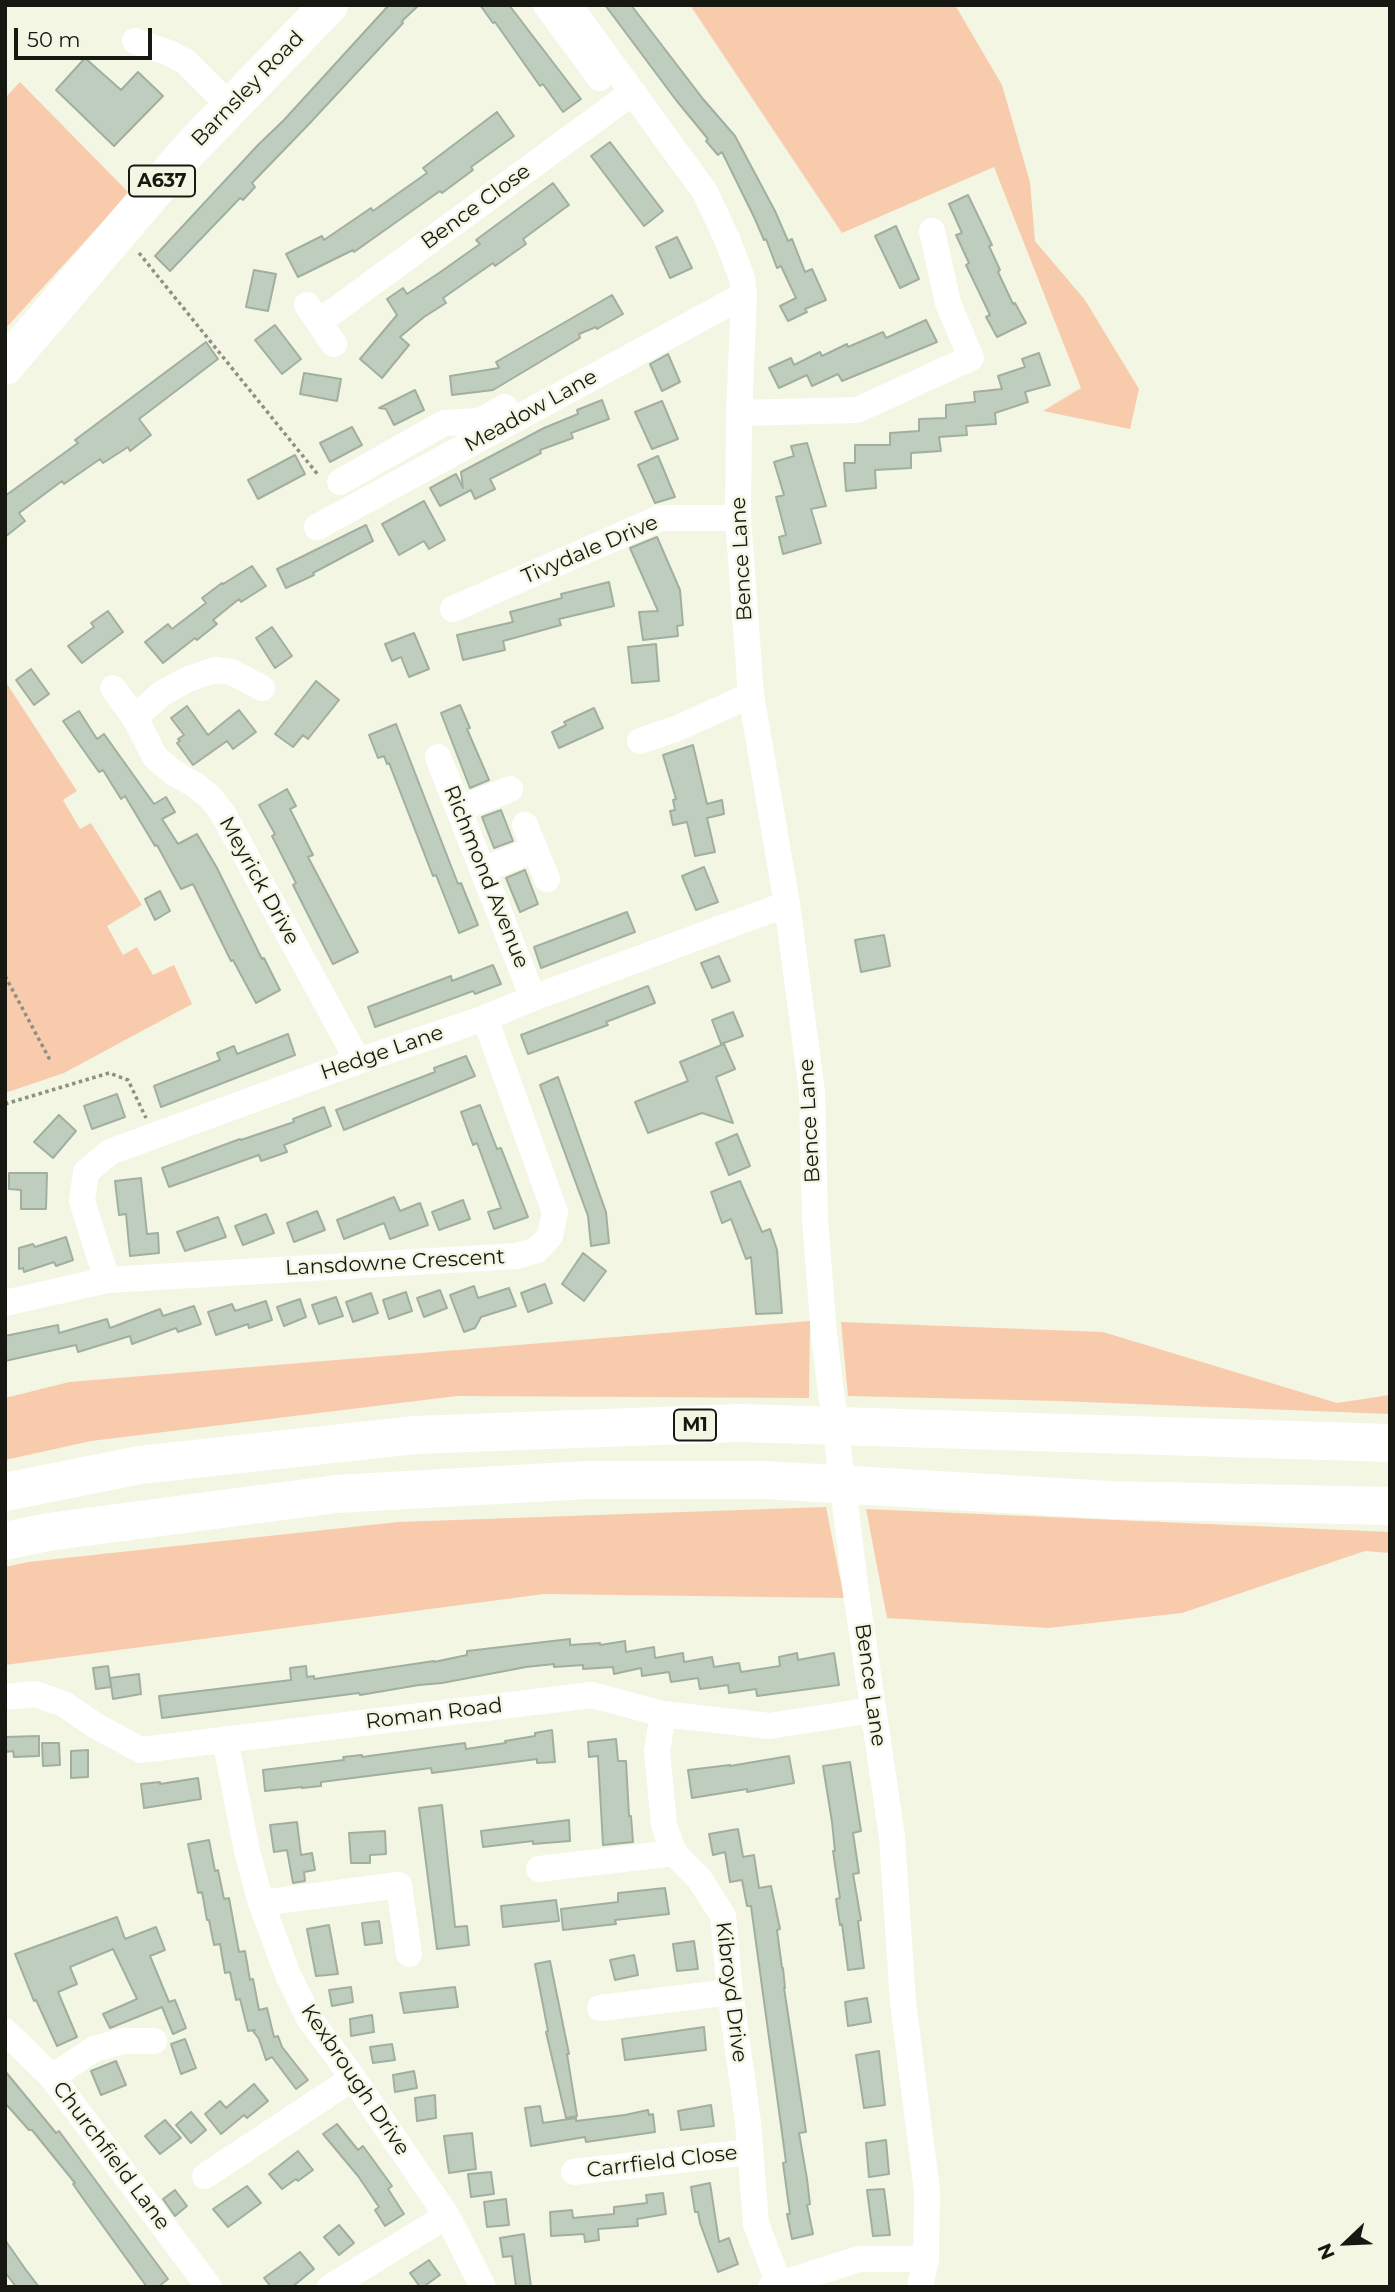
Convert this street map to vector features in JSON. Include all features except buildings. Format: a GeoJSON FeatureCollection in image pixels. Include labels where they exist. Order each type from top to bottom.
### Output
{"type":"FeatureCollection","features":[{"type":"Feature","properties":{"kind":"highway","name":"Barnsley Road"},"geometry":{"type":"LineString","coordinates":[[5,366],[189,150],[329,5]]}},
{"type":"Feature","properties":{"kind":"highway","name":"M1"},"geometry":{"type":"LineString","coordinates":[[5,1492],[140,1465],[415,1435],[740,1423],[1390,1443]]}},
{"type":"Feature","properties":{"kind":"highway"},"geometry":{"type":"LineString","coordinates":[[5,1541],[48,1532],[337,1494],[587,1480],[765,1480],[1110,1500],[1390,1506]]}},
{"type":"Feature","properties":{"kind":"street"},"geometry":{"type":"LineString","coordinates":[[546,5],[600,78]]}},
{"type":"Feature","properties":{"kind":"street","name":"Bence Lane"},"geometry":{"type":"LineString","coordinates":[[569,5],[705,192],[727,239],[743,286],[738,413],[738,518],[751,695],[787,904],[812,1092],[814,1219],[824,1335],[856,1592],[892,1837],[903,2002],[927,2191],[926,2259],[920,2287]]}},
{"type":"Feature","properties":{"kind":"street"},"geometry":{"type":"LineString","coordinates":[[135,41],[186,62],[231,107]]}},
{"type":"Feature","properties":{"kind":"street","name":"Bence Close"},"geometry":{"type":"LineString","coordinates":[[334,344],[313,314],[633,92]]}},
{"type":"Feature","properties":{"kind":"street"},"geometry":{"type":"LineString","coordinates":[[738,413],[857,410],[971,358],[948,303],[932,231]]}},
{"type":"Feature","properties":{"kind":"street","name":"Meadow Lane"},"geometry":{"type":"LineString","coordinates":[[331,480],[444,423],[480,421],[743,286]]}},
{"type":"Feature","properties":{"kind":"street","name":"Meadow Lane"},"geometry":{"type":"LineString","coordinates":[[317,527],[743,286]]}},
{"type":"Feature","properties":{"kind":"street","name":"Tivydale Drive"},"geometry":{"type":"LineString","coordinates":[[453,609],[491,605],[660,518],[738,518]]}},
{"type":"Feature","properties":{"kind":"street"},"geometry":{"type":"LineString","coordinates":[[135,718],[161,694],[188,679],[215,670],[231,672],[262,688]]}},
{"type":"Feature","properties":{"kind":"street","name":"Meyrick Drive"},"geometry":{"type":"LineString","coordinates":[[113,688],[135,718],[155,757],[174,774],[210,797],[222,812],[358,1061]]}},
{"type":"Feature","properties":{"kind":"street"},"geometry":{"type":"LineString","coordinates":[[640,741],[678,728],[751,695]]}},
{"type":"Feature","properties":{"kind":"street","name":"Richmond Avenue"},"geometry":{"type":"LineString","coordinates":[[438,757],[533,998]]}},
{"type":"Feature","properties":{"kind":"street"},"geometry":{"type":"LineString","coordinates":[[459,809],[509,787]]}},
{"type":"Feature","properties":{"kind":"street"},"geometry":{"type":"LineString","coordinates":[[483,870],[530,837],[547,879]]}},
{"type":"Feature","properties":{"kind":"street","name":"Hedge Lane"},"geometry":{"type":"LineString","coordinates":[[107,1280],[82,1201],[86,1172],[110,1152],[358,1061],[485,1018],[787,904]]}},
{"type":"Feature","properties":{"kind":"street","name":"Lansdowne Crescent"},"geometry":{"type":"LineString","coordinates":[[5,1303],[107,1280],[517,1256],[537,1250],[550,1236],[555,1212],[485,1018]]}},
{"type":"Feature","properties":{"kind":"street","name":"Roman Road"},"geometry":{"type":"LineString","coordinates":[[5,1697],[35,1695],[64,1704],[96,1726],[141,1750],[592,1695],[663,1714],[769,1726],[873,1710]]}},
{"type":"Feature","properties":{"kind":"street","name":"Kibroyd Drive"},"geometry":{"type":"LineString","coordinates":[[663,1714],[657,1751],[664,1825],[674,1853],[699,1878],[723,1916],[730,1992],[748,2122],[756,2224],[775,2285]]}},
{"type":"Feature","properties":{"kind":"street","name":"Kexbrough Drive"},"geometry":{"type":"LineString","coordinates":[[225,1738],[247,1851],[261,1903],[288,1975],[309,2018],[354,2078],[447,2216],[483,2287]]}},
{"type":"Feature","properties":{"kind":"street"},"geometry":{"type":"LineString","coordinates":[[538,1869],[674,1853]]}},
{"type":"Feature","properties":{"kind":"street"},"geometry":{"type":"LineString","coordinates":[[261,1903],[399,1885],[409,1954]]}},
{"type":"Feature","properties":{"kind":"street"},"geometry":{"type":"LineString","coordinates":[[600,2008],[730,1992]]}},
{"type":"Feature","properties":{"kind":"street","name":"Churchfield Lane"},"geometry":{"type":"LineString","coordinates":[[5,2031],[52,2077],[209,2287]]}},
{"type":"Feature","properties":{"kind":"street"},"geometry":{"type":"LineString","coordinates":[[52,2077],[94,2049],[123,2041],[154,2041]]}},
{"type":"Feature","properties":{"kind":"street"},"geometry":{"type":"LineString","coordinates":[[205,2176],[354,2078]]}},
{"type":"Feature","properties":{"kind":"street","name":"Carrfield Close"},"geometry":{"type":"LineString","coordinates":[[574,2172],[750,2152]]}},
{"type":"Feature","properties":{"kind":"street"},"geometry":{"type":"LineString","coordinates":[[330,2287],[447,2216]]}},
{"type":"Feature","properties":{"kind":"street"},"geometry":{"type":"LineString","coordinates":[[775,2285],[859,2259],[926,2259]]}},
{"type":"Feature","properties":{"kind":"path"},"geometry":{"type":"LineString","coordinates":[[120,230],[331,480]]}},
{"type":"Feature","properties":{"kind":"path"},"geometry":{"type":"LineString","coordinates":[[5,976],[50,1059]]}},
{"type":"Feature","properties":{"kind":"path"},"geometry":{"type":"LineString","coordinates":[[5,1104],[109,1073],[128,1080],[154,1136]]}},
{"type":"Feature","properties":{"kind":"shaded area"},"geometry":{"type":"Polygon","coordinates":[[[690,5],[955,5],[1002,85],[1030,182],[1035,241],[1085,300],[1139,389],[1130,429],[1043,411],[1081,388],[994,167],[842,233],[690,5]]]}},
{"type":"Feature","properties":{"kind":"shaded area"},"geometry":{"type":"Polygon","coordinates":[[[20,82],[129,193],[5,329],[5,98],[20,82]]]}},
{"type":"Feature","properties":{"kind":"shaded area"},"geometry":{"type":"Polygon","coordinates":[[[5,681],[77,791],[63,800],[80,829],[91,823],[142,905],[107,926],[123,955],[137,947],[153,975],[174,965],[192,1004],[64,1073],[5,1093],[5,681]]]}},
{"type":"Feature","properties":{"kind":"shaded area"},"geometry":{"type":"Polygon","coordinates":[[[810,1321],[809,1398],[457,1396],[91,1441],[5,1460],[5,1398],[69,1382],[810,1321]]]}},
{"type":"Feature","properties":{"kind":"shaded area"},"geometry":{"type":"Polygon","coordinates":[[[841,1322],[1103,1332],[1337,1403],[1390,1395],[1390,1414],[848,1396],[841,1322]]]}},
{"type":"Feature","properties":{"kind":"shaded area"},"geometry":{"type":"Polygon","coordinates":[[[826,1507],[844,1598],[544,1594],[5,1665],[5,1567],[28,1562],[398,1522],[826,1507]]]}},
{"type":"Feature","properties":{"kind":"shaded area"},"geometry":{"type":"Polygon","coordinates":[[[866,1509],[1390,1532],[1390,1553],[1365,1551],[1182,1613],[1048,1628],[887,1618],[866,1509]]]}}]}
